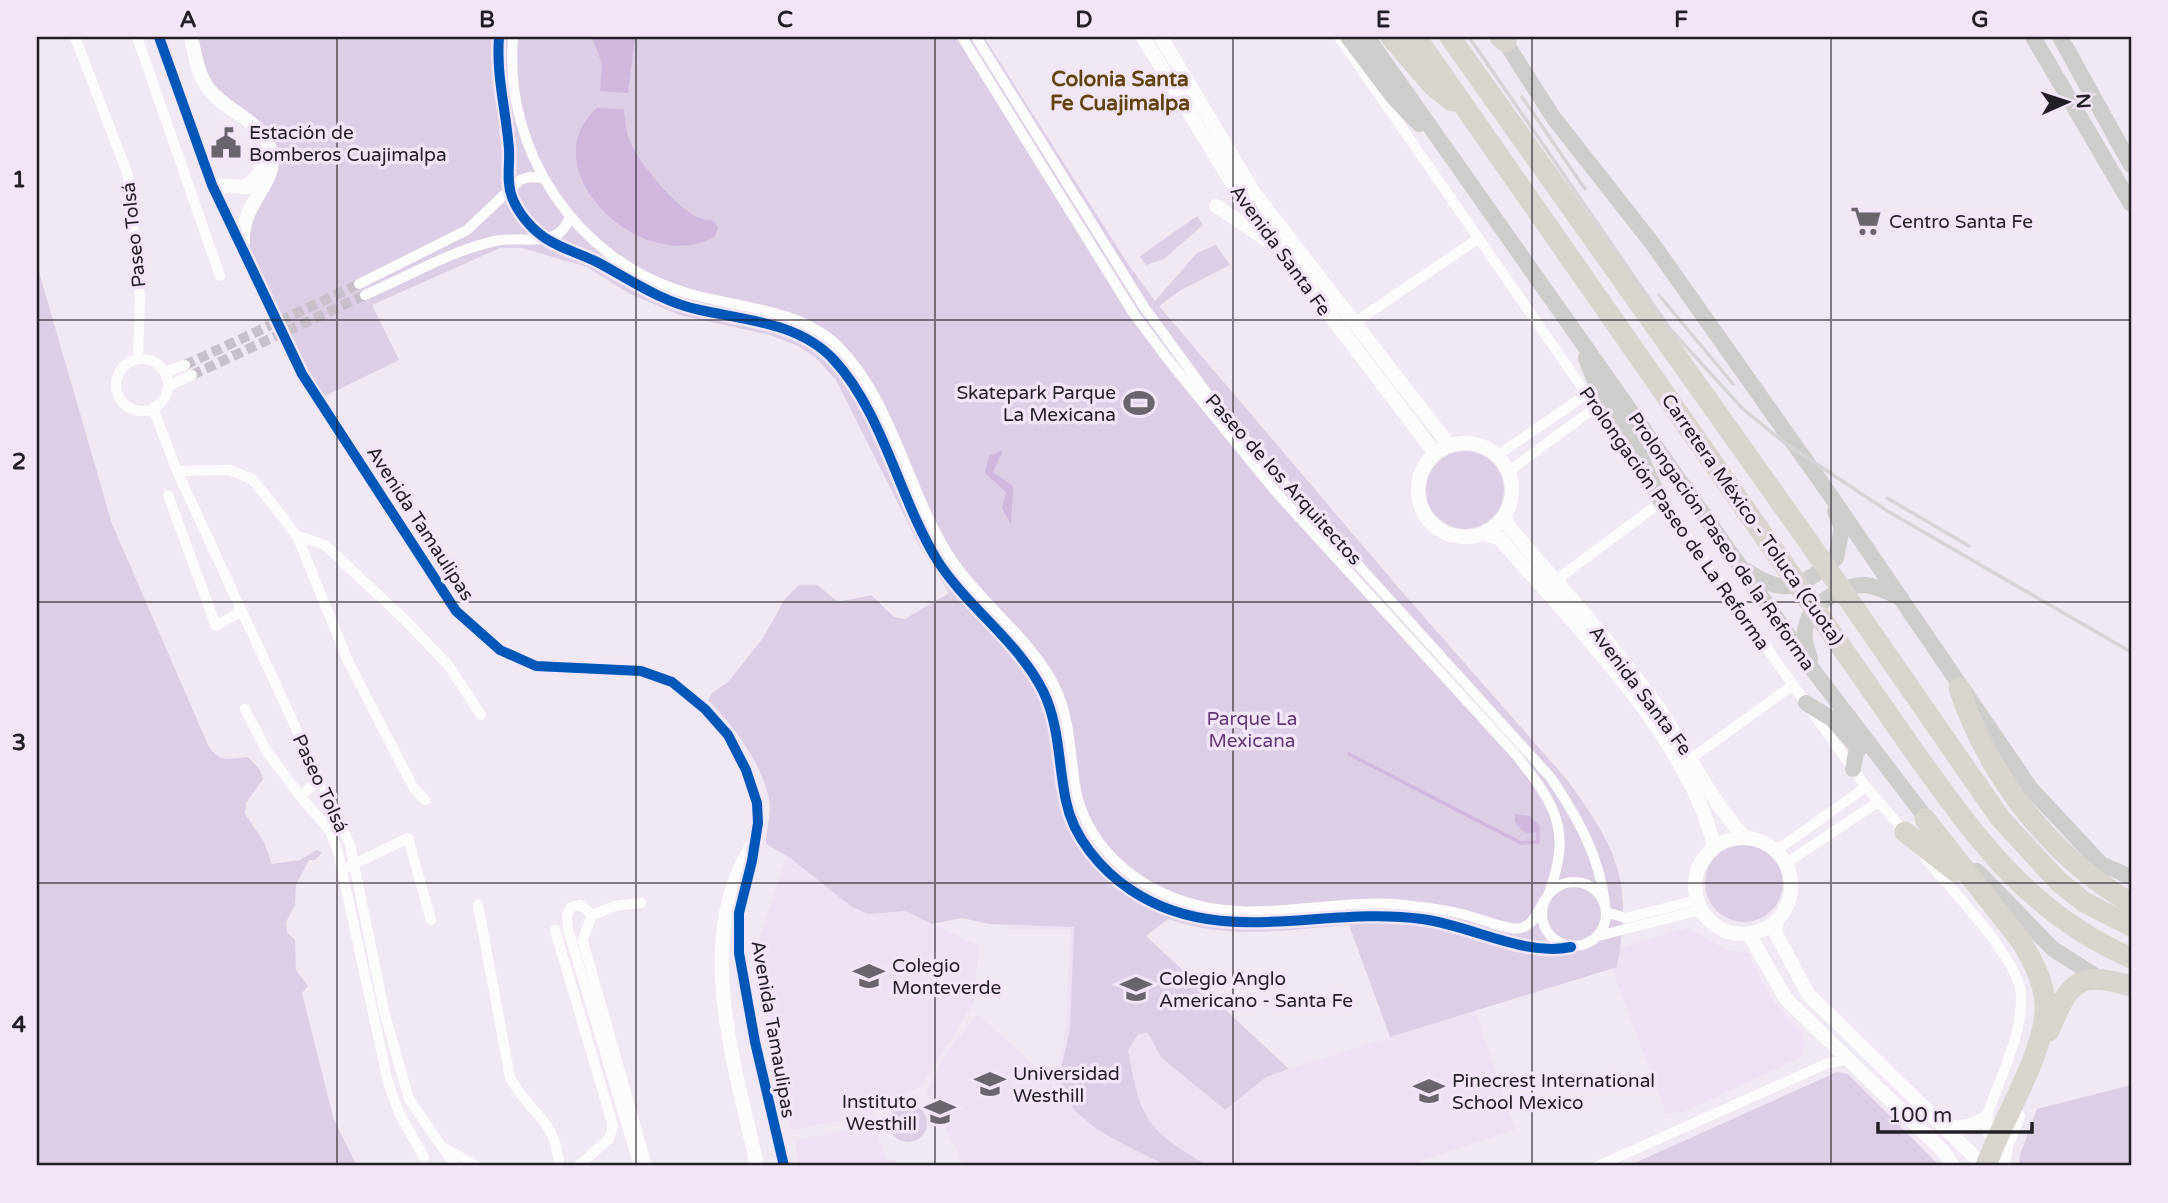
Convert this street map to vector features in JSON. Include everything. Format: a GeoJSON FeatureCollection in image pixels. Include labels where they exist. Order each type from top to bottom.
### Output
{"type":"FeatureCollection","features":[{"type":"Feature","properties":{"kind":"highway"},"geometry":{"type":"LineString","coordinates":[[1391,37],[1433,86],[1471,115]]}},
{"type":"Feature","properties":{"kind":"highway","name":"Carretera México - Toluca (Cuota)"},"geometry":{"type":"LineString","coordinates":[[1416,37],[1918,757],[2000,865],[2057,916],[2106,947],[2131,957]]}},
{"type":"Feature","properties":{"kind":"highway","name":"Carretera México - Toluca (Cuota)"},"geometry":{"type":"LineString","coordinates":[[1450,37],[1808,541],[2000,818],[2035,859],[2084,902],[2131,926]]}},
{"type":"Feature","properties":{"kind":"highway"},"geometry":{"type":"LineString","coordinates":[[1959,688],[1972,726],[2018,799],[2052,844],[2096,883],[2131,903]]}},
{"type":"Feature","properties":{"kind":"highway"},"geometry":{"type":"LineString","coordinates":[[1925,819],[2002,916],[2031,958],[2044,993],[2045,1013],[2034,1052],[1985,1166]]}},
{"type":"Feature","properties":{"kind":"highway"},"geometry":{"type":"LineString","coordinates":[[1905,832],[1985,895]]}},
{"type":"Feature","properties":{"kind":"highway"},"geometry":{"type":"LineString","coordinates":[[1996,1166],[2067,993],[2082,982],[2097,977],[2122,986]]}},
{"type":"Feature","properties":{"kind":"main road"},"geometry":{"type":"LineString","coordinates":[[1348,37],[1394,98],[1459,165]]}},
{"type":"Feature","properties":{"kind":"main road","name":"Prolongación Paseo de la Reforma"},"geometry":{"type":"LineString","coordinates":[[1367,37],[1813,670],[1858,741]]}},
{"type":"Feature","properties":{"kind":"main road"},"geometry":{"type":"LineString","coordinates":[[2033,37],[2131,204]]}},
{"type":"Feature","properties":{"kind":"main road"},"geometry":{"type":"LineString","coordinates":[[2060,37],[2131,165]]}},
{"type":"Feature","properties":{"kind":"main road"},"geometry":{"type":"LineString","coordinates":[[1503,39],[1553,117],[1653,243],[1828,492],[1959,688],[2031,789],[2101,864],[2131,877]]}},
{"type":"Feature","properties":{"kind":"main road"},"geometry":{"type":"LineString","coordinates":[[1578,336],[1595,381],[1639,453],[1661,502]]}},
{"type":"Feature","properties":{"kind":"main road"},"geometry":{"type":"LineString","coordinates":[[1738,565],[1767,585],[1784,588],[1806,582],[1836,558],[1842,528],[1828,492]]}},
{"type":"Feature","properties":{"kind":"main road"},"geometry":{"type":"LineString","coordinates":[[1813,670],[1804,637],[1807,619],[1826,600],[1849,588],[1865,586],[1901,598]]}},
{"type":"Feature","properties":{"kind":"main road"},"geometry":{"type":"LineString","coordinates":[[1806,703],[1832,719],[1858,741],[1888,771],[1925,819],[2053,949],[2131,992]]}},
{"type":"Feature","properties":{"kind":"main road"},"geometry":{"type":"LineString","coordinates":[[1853,769],[1858,741]]}},
{"type":"Feature","properties":{"kind":"street","name":"Paseo Tolsá"},"geometry":{"type":"LineString","coordinates":[[75,37],[128,174],[140,298],[138,358]]}},
{"type":"Feature","properties":{"kind":"street"},"geometry":{"type":"LineString","coordinates":[[137,37],[220,276]]}},
{"type":"Feature","properties":{"kind":"street","name":"Avenida Tamaulipas"},"geometry":{"type":"LineString","coordinates":[[159,37],[212,185],[302,374],[456,611],[500,650],[536,666],[641,671],[672,682],[705,709],[728,735],[746,770],[757,803],[754,842],[739,927],[739,953],[755,1042],[784,1166]]}},
{"type":"Feature","properties":{"kind":"street"},"geometry":{"type":"LineString","coordinates":[[183,37],[191,73],[199,91],[209,104],[251,136],[262,156],[260,174],[246,187],[212,185]]}},
{"type":"Feature","properties":{"kind":"street","name":"Avenida Tamaulipas"},"geometry":{"type":"LineString","coordinates":[[191,37],[198,70],[206,86],[258,129],[271,155],[268,179],[245,215],[244,248]]}},
{"type":"Feature","properties":{"kind":"street"},"geometry":{"type":"LineString","coordinates":[[499,37],[498,74],[508,141],[510,189],[530,225],[548,240],[601,264],[672,303],[788,330],[824,351],[861,399],[935,557],[1034,676],[1045,695],[1058,737],[1070,816],[1090,851],[1129,889],[1169,910],[1210,921],[1246,923],[1373,909],[1449,923],[1539,950],[1590,943],[1598,936],[1699,905]]}},
{"type":"Feature","properties":{"kind":"street"},"geometry":{"type":"LineString","coordinates":[[513,37],[516,104],[526,140],[543,178],[570,217],[610,254],[654,281],[687,293],[782,315],[810,326],[833,342],[851,361],[870,392],[954,564],[1040,663],[1056,689],[1068,726],[1078,802],[1087,826],[1112,858],[1141,881],[1181,901],[1223,911],[1451,911],[1515,929],[1532,922],[1547,897],[1567,883],[1577,882],[1595,890],[1606,909],[1626,918],[1699,905]]}},
{"type":"Feature","properties":{"kind":"street","name":"Paseo de los Arquitectos"},"geometry":{"type":"LineString","coordinates":[[962,37],[1139,310],[1276,492],[1517,756],[1555,810],[1561,844],[1547,897]]}},
{"type":"Feature","properties":{"kind":"street","name":"Paseo de los Arquitectos"},"geometry":{"type":"LineString","coordinates":[[976,37],[1027,116],[1139,310],[1256,452],[1534,757],[1564,798],[1597,859],[1606,909]]}},
{"type":"Feature","properties":{"kind":"street","name":"Avenida Santa Fe"},"geometry":{"type":"LineString","coordinates":[[1143,37],[1242,201],[1435,453]]}},
{"type":"Feature","properties":{"kind":"street","name":"Avenida Santa Fe"},"geometry":{"type":"LineString","coordinates":[[1161,37],[1254,193],[1449,445]]}},
{"type":"Feature","properties":{"kind":"street","name":"Prolongación Paseo de La Reforma"},"geometry":{"type":"LineString","coordinates":[[1339,37],[1661,502],[1866,787],[2007,959],[2021,991],[2015,1034],[1986,1118]]}},
{"type":"Feature","properties":{"kind":"street"},"geometry":{"type":"LineString","coordinates":[[1016,122],[1027,116]]}},
{"type":"Feature","properties":{"kind":"street"},"geometry":{"type":"LineString","coordinates":[[359,284],[467,230],[524,178],[543,178]]}},
{"type":"Feature","properties":{"kind":"street"},"geometry":{"type":"LineString","coordinates":[[1216,206],[1278,247]]}},
{"type":"Feature","properties":{"kind":"street"},"geometry":{"type":"LineString","coordinates":[[365,295],[482,245],[509,239],[548,240],[563,232],[570,217]]}},
{"type":"Feature","properties":{"kind":"street"},"geometry":{"type":"LineString","coordinates":[[1354,323],[1479,238]]}},
{"type":"Feature","properties":{"kind":"street"},"geometry":{"type":"LineString","coordinates":[[824,351],[833,342]]}},
{"type":"Feature","properties":{"kind":"street"},"geometry":{"type":"LineString","coordinates":[[138,358],[151,360],[165,372],[168,386],[163,399],[153,408],[142,411],[131,409],[122,402],[116,392],[115,381],[119,370],[127,362],[138,358]]}},
{"type":"Feature","properties":{"kind":"street"},"geometry":{"type":"LineString","coordinates":[[165,372],[186,365]]}},
{"type":"Feature","properties":{"kind":"street"},"geometry":{"type":"LineString","coordinates":[[168,386],[192,375]]}},
{"type":"Feature","properties":{"kind":"street"},"geometry":{"type":"LineString","coordinates":[[1498,455],[1587,394]]}},
{"type":"Feature","properties":{"kind":"street"},"geometry":{"type":"LineString","coordinates":[[1509,471],[1596,407]]}},
{"type":"Feature","properties":{"kind":"street","name":"Paseo Tolsá"},"geometry":{"type":"LineString","coordinates":[[153,408],[177,471],[350,845],[385,1016],[408,1099],[455,1166]]}},
{"type":"Feature","properties":{"kind":"street"},"geometry":{"type":"LineString","coordinates":[[1475,443],[1498,455],[1509,471],[1512,495],[1504,517],[1482,534],[1468,538],[1439,530],[1420,507],[1419,478],[1435,453],[1449,445],[1475,443]]}},
{"type":"Feature","properties":{"kind":"street"},"geometry":{"type":"LineString","coordinates":[[177,471],[229,470],[252,479],[297,536],[348,661],[413,787],[425,800]]}},
{"type":"Feature","properties":{"kind":"street"},"geometry":{"type":"LineString","coordinates":[[168,495],[216,625],[242,611]]}},
{"type":"Feature","properties":{"kind":"street"},"geometry":{"type":"LineString","coordinates":[[1555,581],[1661,502]]}},
{"type":"Feature","properties":{"kind":"street","name":"Avenida Santa Fe"},"geometry":{"type":"LineString","coordinates":[[1504,517],[1509,527],[1651,698],[1692,758],[1724,814],[1743,836]]}},
{"type":"Feature","properties":{"kind":"street","name":"Avenida Santa Fe"},"geometry":{"type":"LineString","coordinates":[[1482,534],[1499,538],[1642,709],[1676,760],[1708,820],[1714,846]]}},
{"type":"Feature","properties":{"kind":"street"},"geometry":{"type":"LineString","coordinates":[[297,536],[325,545],[407,622],[449,666],[481,715]]}},
{"type":"Feature","properties":{"kind":"street"},"geometry":{"type":"LineString","coordinates":[[1414,643],[1424,634]]}},
{"type":"Feature","properties":{"kind":"street"},"geometry":{"type":"LineString","coordinates":[[1692,758],[1793,685]]}},
{"type":"Feature","properties":{"kind":"street"},"geometry":{"type":"LineString","coordinates":[[1045,695],[1056,689]]}},
{"type":"Feature","properties":{"kind":"street"},"geometry":{"type":"LineString","coordinates":[[245,709],[266,750],[330,831],[342,870],[388,1082],[399,1113],[424,1157]]}},
{"type":"Feature","properties":{"kind":"street"},"geometry":{"type":"LineString","coordinates":[[300,796],[320,779]]}},
{"type":"Feature","properties":{"kind":"street"},"geometry":{"type":"LineString","coordinates":[[1777,850],[1866,787]]}},
{"type":"Feature","properties":{"kind":"street"},"geometry":{"type":"LineString","coordinates":[[1786,863],[1878,802]]}},
{"type":"Feature","properties":{"kind":"street"},"geometry":{"type":"LineString","coordinates":[[1777,921],[1749,934],[1732,933],[1712,923],[1699,905],[1695,875],[1702,859],[1714,846],[1726,839],[1743,836],[1767,843],[1777,850],[1786,863],[1791,893],[1774,930],[1808,994],[1985,1166]]}},
{"type":"Feature","properties":{"kind":"street"},"geometry":{"type":"LineString","coordinates":[[342,870],[408,838],[431,920]]}},
{"type":"Feature","properties":{"kind":"street","name":"Avenida Tamaulipas"},"geometry":{"type":"LineString","coordinates":[[754,842],[733,880],[724,912],[723,955],[729,1046],[757,1166]]}},
{"type":"Feature","properties":{"kind":"street"},"geometry":{"type":"LineString","coordinates":[[1547,897],[1541,911],[1546,931],[1561,944],[1571,947]]}},
{"type":"Feature","properties":{"kind":"street"},"geometry":{"type":"LineString","coordinates":[[641,903],[615,906],[592,915],[583,939],[647,1166]]}},
{"type":"Feature","properties":{"kind":"street"},"geometry":{"type":"LineString","coordinates":[[478,905],[510,1077],[521,1099],[540,1113],[553,1133],[559,1166]]}},
{"type":"Feature","properties":{"kind":"street"},"geometry":{"type":"LineString","coordinates":[[592,915],[581,905],[571,907],[567,915],[568,929],[639,1166]]}},
{"type":"Feature","properties":{"kind":"street"},"geometry":{"type":"LineString","coordinates":[[1598,936],[1606,909]]}},
{"type":"Feature","properties":{"kind":"street"},"geometry":{"type":"LineString","coordinates":[[555,929],[613,1126],[609,1139],[578,1166]]}},
{"type":"Feature","properties":{"kind":"street"},"geometry":{"type":"LineString","coordinates":[[1749,934],[1786,999],[1944,1151],[1953,1166]]}},
{"type":"Feature","properties":{"kind":"street"},"geometry":{"type":"LineString","coordinates":[[2003,1166],[2012,1132],[2062,1008],[2068,999],[2084,991],[2122,986]]}},
{"type":"Feature","properties":{"kind":"street"},"geometry":{"type":"LineString","coordinates":[[1598,1166],[1828,1063],[1848,1060],[1856,1053],[1856,1041]]}},
{"type":"Feature","properties":{"kind":"street"},"geometry":{"type":"LineString","coordinates":[[729,1046],[755,1042]]}},
{"type":"Feature","properties":{"kind":"street"},"geometry":{"type":"LineString","coordinates":[[1947,1128],[1969,1126],[1986,1118],[1991,1136],[2000,1139],[2012,1132]]}},
{"type":"Feature","properties":{"kind":"street"},"geometry":{"type":"LineString","coordinates":[[439,1144],[477,1166]]}},
{"type":"Feature","properties":{"kind":"shaded area"},"geometry":{"type":"Polygon","coordinates":[[[592,37],[635,37],[628,93],[600,91],[602,64],[592,37]]]}},
{"type":"Feature","properties":{"kind":"shaded area"},"geometry":{"type":"Polygon","coordinates":[[[597,108],[624,109],[630,142],[646,167],[680,205],[703,219],[713,220],[718,228],[715,236],[687,245],[657,243],[628,230],[604,211],[585,187],[576,160],[579,133],[597,108]]]}},
{"type":"Feature","properties":{"kind":"shaded area"},"geometry":{"type":"Polygon","coordinates":[[[1003,450],[993,472],[1013,486],[1011,524],[1002,508],[1006,492],[985,473],[989,456],[1003,450]]]}},
{"type":"Feature","properties":{"kind":"shaded area"},"geometry":{"type":"Polygon","coordinates":[[[1515,814],[1530,816],[1540,826],[1538,831],[1528,833],[1519,828],[1515,814]]]}},
{"type":"Feature","properties":{"kind":"shaded area","name":"Colegio Monteverde"},"geometry":{"type":"Polygon","coordinates":[[[787,856],[979,946],[973,1004],[922,1085],[872,1115],[790,1130],[756,948],[787,856]]]}},
{"type":"Feature","properties":{"kind":"shaded area","name":"Colegio Anglo Americano - Santa Fe"},"geometry":{"type":"Polygon","coordinates":[[[1094,887],[1289,1069],[1475,1011],[1515,1130],[1405,1166],[1158,1166],[1149,1162],[1155,1166],[965,1166],[926,1091],[948,1050],[978,1014],[1046,1076],[1054,1087],[1064,1043],[1071,929],[1007,929],[1021,905],[1094,887]]]}},
{"type":"Feature","properties":{"kind":"shaded area"},"geometry":{"type":"Polygon","coordinates":[[[1687,928],[1729,951],[1748,953],[1771,999],[1802,1033],[1806,1042],[1803,1054],[1797,1059],[1683,1112],[1666,1113],[1612,969],[1617,967],[1620,948],[1687,928]]]}},
{"type":"Feature","properties":{"kind":"shaded area"},"geometry":{"type":"Polygon","coordinates":[[[874,1125],[887,1160],[911,1166],[799,1166],[795,1141],[874,1125]]]}},
{"type":"Feature","properties":{"kind":"green space","name":"Parque La Mexicana"},"geometry":{"type":"Polygon","coordinates":[[[196,37],[984,37],[1128,264],[1155,301],[1197,253],[1216,245],[1230,265],[1181,290],[1159,306],[1397,586],[1568,781],[1599,827],[1617,868],[1622,888],[1623,911],[1617,967],[1390,1037],[1349,925],[1257,932],[1212,930],[1168,919],[1146,936],[1289,1069],[1266,1077],[1225,1110],[1161,1057],[1148,1033],[1138,1034],[1128,1050],[1137,1094],[1143,1109],[1159,1132],[1208,1166],[1167,1166],[1098,1130],[1074,1110],[1061,1087],[1062,1064],[1070,1029],[1074,927],[989,924],[962,918],[932,924],[905,911],[868,914],[852,907],[789,857],[766,844],[770,804],[760,772],[736,733],[708,700],[713,692],[727,683],[763,638],[785,599],[799,585],[817,585],[838,602],[871,595],[894,617],[905,619],[949,593],[918,543],[836,380],[815,357],[798,346],[770,335],[680,315],[630,294],[587,267],[522,248],[500,248],[372,305],[399,360],[323,397],[245,244],[271,145],[210,83],[196,37]]]}},
{"type":"Feature","properties":{"kind":"green space"},"geometry":{"type":"Polygon","coordinates":[[[1197,216],[1203,225],[1164,259],[1146,265],[1140,256],[1197,216]]]}},
{"type":"Feature","properties":{"kind":"green space"},"geometry":{"type":"Polygon","coordinates":[[[37,265],[112,524],[208,745],[221,757],[248,757],[260,770],[263,779],[246,803],[245,814],[264,842],[272,864],[300,860],[317,850],[322,853],[315,860],[309,860],[296,885],[295,905],[286,922],[287,932],[295,940],[296,970],[308,986],[302,993],[334,1120],[357,1166],[37,1166],[37,265]]]}},
{"type":"Feature","properties":{"kind":"green space"},"geometry":{"type":"Polygon","coordinates":[[[1465,451],[1480,454],[1497,468],[1504,490],[1501,505],[1487,522],[1465,529],[1450,526],[1433,512],[1426,490],[1429,475],[1443,458],[1465,451]]]}},
{"type":"Feature","properties":{"kind":"green space"},"geometry":{"type":"Polygon","coordinates":[[[1744,844],[1759,847],[1772,855],[1780,868],[1783,883],[1780,898],[1772,911],[1759,919],[1744,922],[1729,919],[1716,911],[1708,898],[1705,883],[1708,868],[1716,855],[1729,847],[1744,844]]]}},
{"type":"Feature","properties":{"kind":"green space"},"geometry":{"type":"Polygon","coordinates":[[[1837,1072],[1848,1074],[1940,1166],[1628,1166],[1837,1072]]]}},
{"type":"Feature","properties":{"kind":"green space"},"geometry":{"type":"Polygon","coordinates":[[[2131,1085],[2131,1166],[2019,1166],[2020,1155],[2037,1109],[2131,1085]]]}},
{"type":"Feature","properties":{"kind":"green space"},"geometry":{"type":"Polygon","coordinates":[[[908,1104],[921,1110],[927,1123],[921,1136],[908,1142],[895,1136],[889,1123],[895,1110],[908,1104]]]}},
{"type":"Feature","properties":{"kind":"waterway"},"geometry":{"type":"LineString","coordinates":[[1349,754],[1521,843],[1538,842],[1538,827]]}},
{"type":"Feature","properties":{"kind":"tunnel"},"geometry":{"type":"LineString","coordinates":[[185,365],[359,284]]}},
{"type":"Feature","properties":{"kind":"tunnel"},"geometry":{"type":"LineString","coordinates":[[192,375],[365,295]]}},
{"type":"Feature","properties":{"kind":"railway"},"geometry":{"type":"LineString","coordinates":[[1469,37],[1670,329],[1743,409],[1785,443],[1889,512],[2131,652]]}},
{"type":"Feature","properties":{"kind":"railway"},"geometry":{"type":"LineString","coordinates":[[1522,97],[1585,189]]}},
{"type":"Feature","properties":{"kind":"railway"},"geometry":{"type":"LineString","coordinates":[[1659,295],[1733,384]]}},
{"type":"Feature","properties":{"kind":"railway"},"geometry":{"type":"LineString","coordinates":[[1887,498],[1969,546]]}},
{"type":"Feature","properties":{"kind":"cycle path"},"geometry":{"type":"LineString","coordinates":[[159,37],[212,185],[302,374],[456,611],[500,650],[536,666],[641,671],[672,682],[705,709],[728,735],[746,770],[757,803],[758,823],[752,861],[739,913],[739,953],[755,1042],[784,1166]]}},
{"type":"Feature","properties":{"kind":"cycle path"},"geometry":{"type":"LineString","coordinates":[[499,37],[500,79],[509,149],[509,185],[514,202],[524,218],[547,240],[599,263],[660,296],[700,310],[754,320],[789,331],[805,338],[834,360],[851,381],[878,430],[912,510],[937,560],[1020,656],[1043,691],[1056,731],[1063,787],[1070,814],[1082,840],[1109,873],[1131,890],[1165,908],[1200,918],[1273,922],[1385,916],[1440,922],[1535,948],[1571,947]]}},
{"type":"Feature","properties":{"kind":"place","name":"Estación de Bomberos Cuajimalpa"},"geometry":{"type":"Point","coordinates":[226,143]}},
{"type":"Feature","properties":{"kind":"place","name":"Centro Santa Fe"},"geometry":{"type":"Point","coordinates":[1866,221]}},
{"type":"Feature","properties":{"kind":"place","name":"Skatepark Parque La Mexicana"},"geometry":{"type":"Point","coordinates":[1139,403]}},
{"type":"Feature","properties":{"kind":"place","name":"Colegio Monteverde"},"geometry":{"type":"Point","coordinates":[869,976]}},
{"type":"Feature","properties":{"kind":"place","name":"Colegio Anglo Americano - Santa Fe"},"geometry":{"type":"Point","coordinates":[1136,989]}},
{"type":"Feature","properties":{"kind":"place","name":"Universidad Westhill"},"geometry":{"type":"Point","coordinates":[990,1084]}},
{"type":"Feature","properties":{"kind":"place","name":"Pinecrest International School Mexico"},"geometry":{"type":"Point","coordinates":[1429,1091]}},
{"type":"Feature","properties":{"kind":"place","name":"Instituto Westhill"},"geometry":{"type":"Point","coordinates":[940,1112]}},
{"type":"Feature","properties":{"kind":"district","name":"Colonia Santa Fe Cuajimalpa"},"geometry":{"type":"Point","coordinates":[1120,91]}}]}
